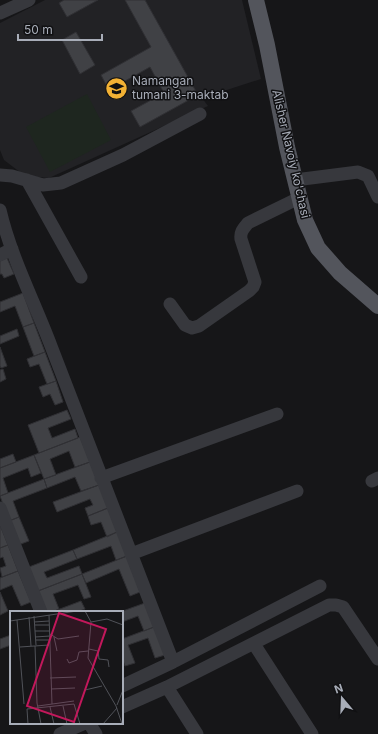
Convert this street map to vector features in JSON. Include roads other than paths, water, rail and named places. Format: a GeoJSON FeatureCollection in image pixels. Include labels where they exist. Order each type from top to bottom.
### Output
{"type":"FeatureCollection","features":[{"type":"Feature","properties":{"kind":"main road","name":"Alisher Navoiy ko'chasi"},"geometry":{"type":"LineString","coordinates":[[256,0],[267,45],[286,147],[305,220],[318,248],[340,273],[378,306]]}},
{"type":"Feature","properties":{"kind":"street"},"geometry":{"type":"LineString","coordinates":[[0,13],[29,0]]}},
{"type":"Feature","properties":{"kind":"street"},"geometry":{"type":"LineString","coordinates":[[0,175],[12,176],[43,185],[61,183],[123,155],[200,114]]}},
{"type":"Feature","properties":{"kind":"street"},"geometry":{"type":"LineString","coordinates":[[295,180],[358,172],[368,176],[378,197]]}},
{"type":"Feature","properties":{"kind":"street"},"geometry":{"type":"LineString","coordinates":[[27,180],[81,277]]}},
{"type":"Feature","properties":{"kind":"street"},"geometry":{"type":"LineString","coordinates":[[170,304],[185,325],[192,328],[199,326],[249,291],[255,282],[241,239],[240,235],[242,230],[248,223],[299,198]]}},
{"type":"Feature","properties":{"kind":"street"},"geometry":{"type":"LineString","coordinates":[[0,212],[12,250],[47,334],[101,478],[173,662]]}},
{"type":"Feature","properties":{"kind":"street"},"geometry":{"type":"LineString","coordinates":[[0,255],[12,250]]}},
{"type":"Feature","properties":{"kind":"street"},"geometry":{"type":"LineString","coordinates":[[101,478],[277,414]]}},
{"type":"Feature","properties":{"kind":"street"},"geometry":{"type":"LineString","coordinates":[[131,554],[297,491]]}},
{"type":"Feature","properties":{"kind":"street"},"geometry":{"type":"LineString","coordinates":[[0,508],[41,611]]}},
{"type":"Feature","properties":{"kind":"street"},"geometry":{"type":"LineString","coordinates":[[123,686],[173,662],[320,586]]}},
{"type":"Feature","properties":{"kind":"street"},"geometry":{"type":"LineString","coordinates":[[123,707],[167,688],[329,605],[343,607],[378,659]]}},
{"type":"Feature","properties":{"kind":"street"},"geometry":{"type":"LineString","coordinates":[[254,644],[312,734]]}},
{"type":"Feature","properties":{"kind":"street"},"geometry":{"type":"LineString","coordinates":[[167,688],[197,734]]}},
{"type":"Feature","properties":{"kind":"street"},"geometry":{"type":"LineString","coordinates":[[60,734],[83,724]]}},
{"type":"Feature","properties":{"kind":"street"},"geometry":{"type":"LineString","coordinates":[[90,724],[96,734]]}},
{"type":"Feature","properties":{"kind":"place","name":"Namangan tumani 3-maktab"},"geometry":{"type":"Point","coordinates":[116,88]}}]}
